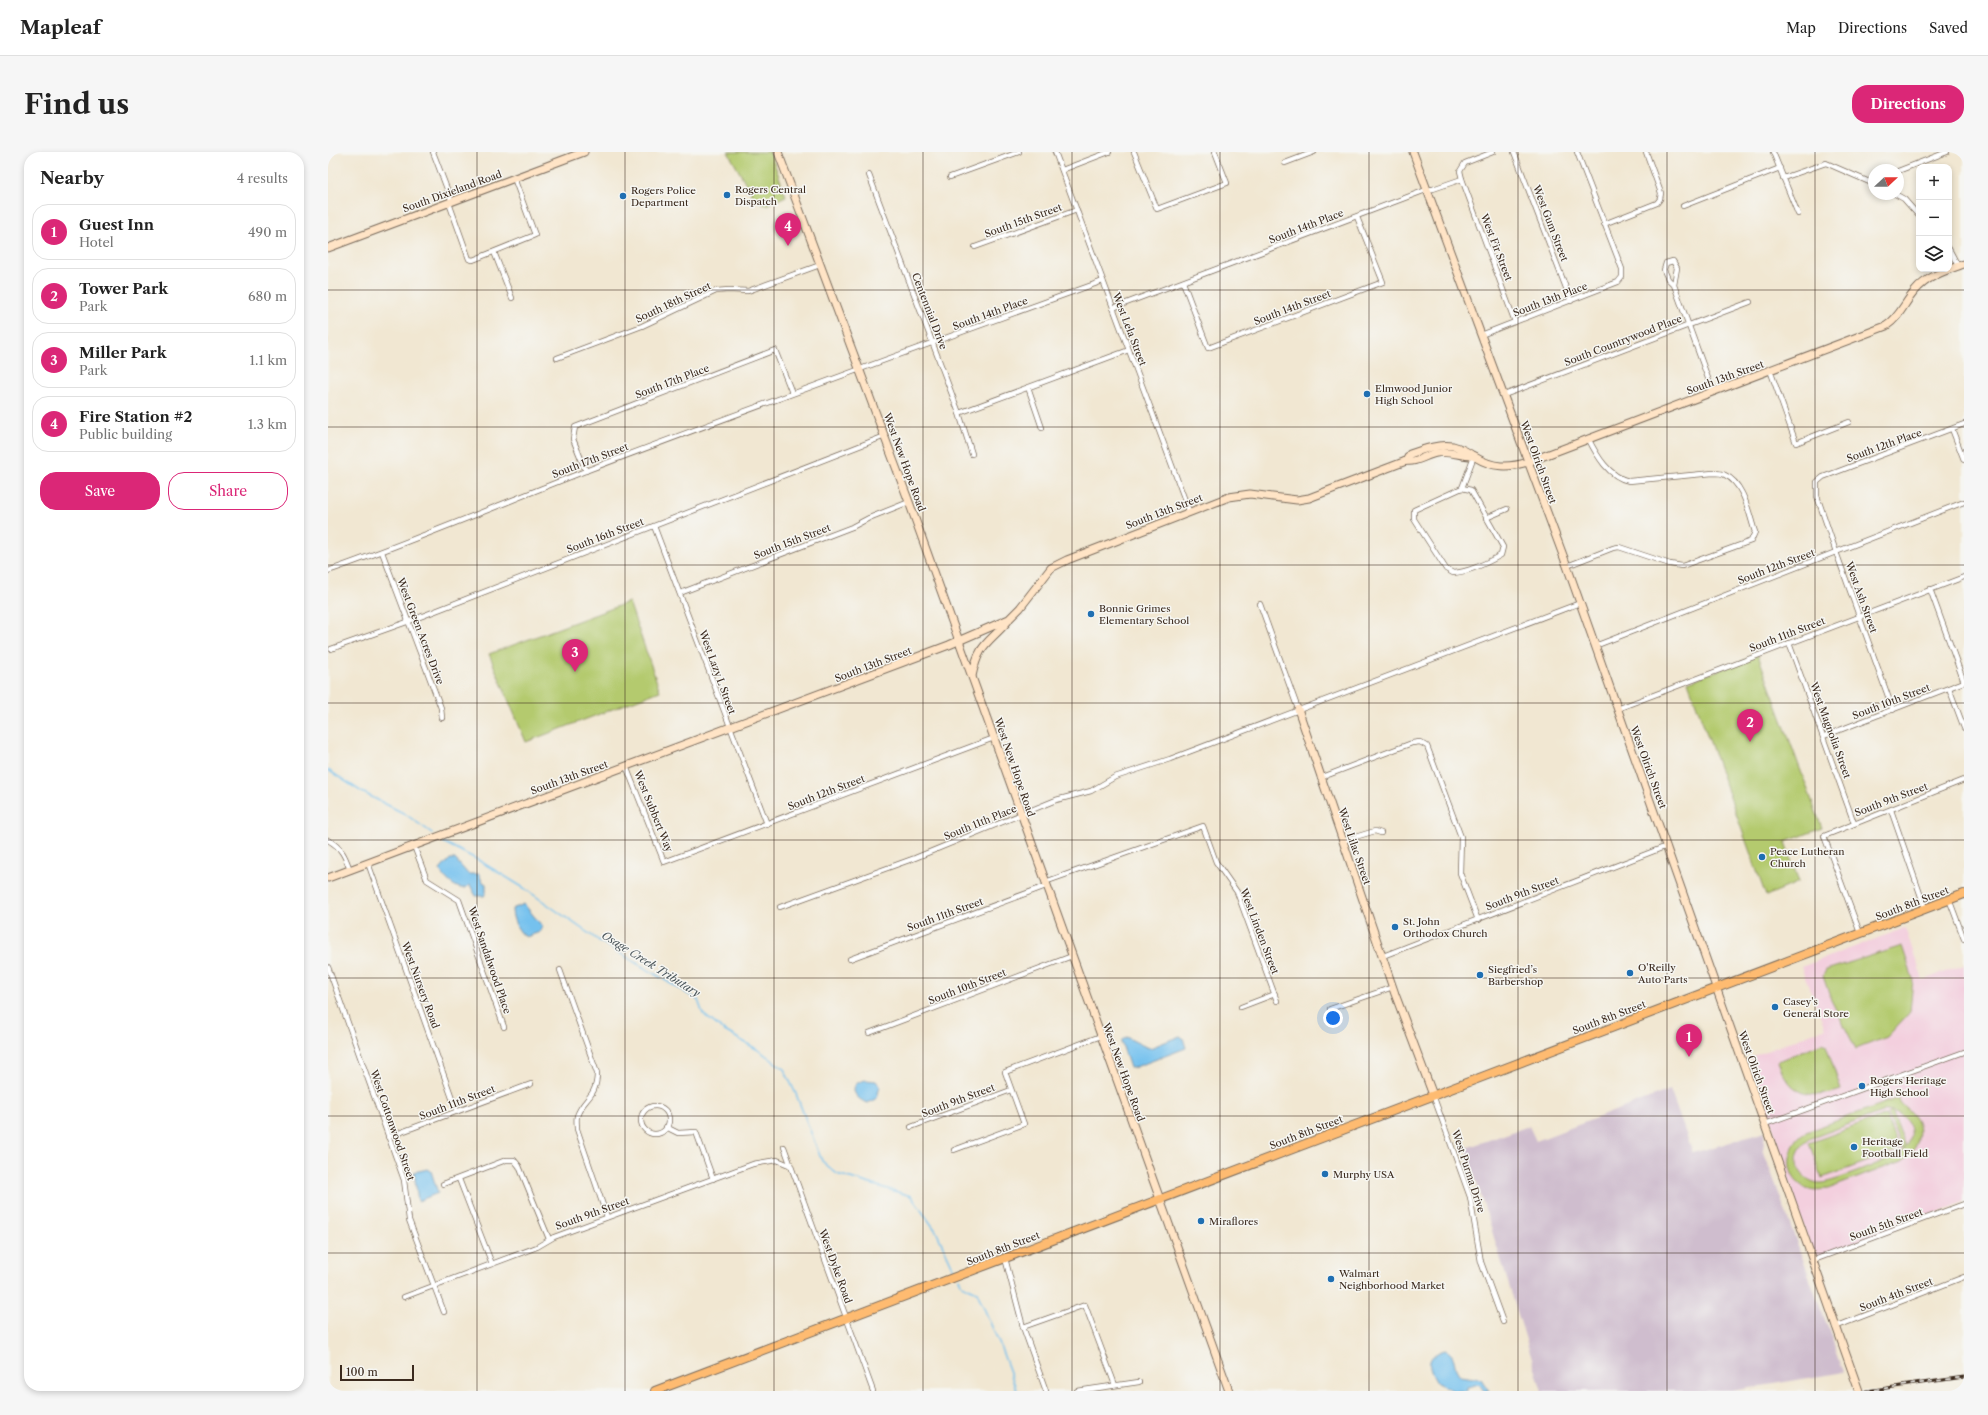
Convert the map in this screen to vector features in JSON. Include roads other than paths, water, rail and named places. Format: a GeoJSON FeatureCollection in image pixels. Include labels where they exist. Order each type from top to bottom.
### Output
{"type":"FeatureCollection","features":[{"type":"Feature","properties":{"kind":"main road","name":"South 8th Street"},"geometry":{"type":"LineString","coordinates":[[655,1391],[1964,894]]}},
{"type":"Feature","properties":{"kind":"street"},"geometry":{"type":"LineString","coordinates":[[432,152],[469,259],[473,260],[535,235],[514,178]]}},
{"type":"Feature","properties":{"kind":"street","name":"South Dixieland Road"},"geometry":{"type":"LineString","coordinates":[[328,248],[584,152]]}},
{"type":"Feature","properties":{"kind":"street","name":"West New Hope Road"},"geometry":{"type":"LineString","coordinates":[[778,152],[885,436],[1022,814],[1045,884],[1229,1391]]}},
{"type":"Feature","properties":{"kind":"street"},"geometry":{"type":"LineString","coordinates":[[950,178],[1019,152]]}},
{"type":"Feature","properties":{"kind":"street","name":"West Lela Street"},"geometry":{"type":"LineString","coordinates":[[1055,152],[1189,511]]}},
{"type":"Feature","properties":{"kind":"street"},"geometry":{"type":"LineString","coordinates":[[1062,170],[1109,152]]}},
{"type":"Feature","properties":{"kind":"street"},"geometry":{"type":"LineString","coordinates":[[1134,152],[1157,209],[1226,183],[1215,152]]}},
{"type":"Feature","properties":{"kind":"street"},"geometry":{"type":"LineString","coordinates":[[1285,163],[1314,152]]}},
{"type":"Feature","properties":{"kind":"street","name":"West Olrich Street"},"geometry":{"type":"LineString","coordinates":[[1413,152],[1567,566],[1814,1260],[1835,1327],[1859,1391]]}},
{"type":"Feature","properties":{"kind":"street"},"geometry":{"type":"LineString","coordinates":[[1462,179],[1460,171],[1465,163],[1492,152]]}},
{"type":"Feature","properties":{"kind":"street","name":"West Gum Street"},"geometry":{"type":"LineString","coordinates":[[1514,152],[1571,301]]}},
{"type":"Feature","properties":{"kind":"street"},"geometry":{"type":"LineString","coordinates":[[1577,152],[1604,224],[1659,202],[1661,193],[1646,152]]}},
{"type":"Feature","properties":{"kind":"street"},"geometry":{"type":"LineString","coordinates":[[1773,152],[1798,214]]}},
{"type":"Feature","properties":{"kind":"street"},"geometry":{"type":"LineString","coordinates":[[1904,169],[1946,152]]}},
{"type":"Feature","properties":{"kind":"street"},"geometry":{"type":"LineString","coordinates":[[1783,178],[1826,163],[1868,181]]}},
{"type":"Feature","properties":{"kind":"street"},"geometry":{"type":"LineString","coordinates":[[1683,206],[1780,168]]}},
{"type":"Feature","properties":{"kind":"street","name":"Centennial Drive"},"geometry":{"type":"LineString","coordinates":[[869,175],[959,413],[972,454]]}},
{"type":"Feature","properties":{"kind":"street","name":"South 14th Place"},"geometry":{"type":"LineString","coordinates":[[1113,308],[1426,190],[1462,179]]}},
{"type":"Feature","properties":{"kind":"street","name":"West Fir Street"},"geometry":{"type":"LineString","coordinates":[[1462,179],[1515,322]]}},
{"type":"Feature","properties":{"kind":"street"},"geometry":{"type":"LineString","coordinates":[[1904,198],[1916,212]]}},
{"type":"Feature","properties":{"kind":"street","name":"South 15th Street"},"geometry":{"type":"LineString","coordinates":[[975,247],[1077,210]]}},
{"type":"Feature","properties":{"kind":"street","name":"South 14th Street"},"geometry":{"type":"LineString","coordinates":[[1183,282],[1208,348],[1383,282],[1357,216]]}},
{"type":"Feature","properties":{"kind":"street","name":"South 13th Place"},"geometry":{"type":"LineString","coordinates":[[1481,335],[1618,282],[1622,277],[1622,269],[1604,224]]}},
{"type":"Feature","properties":{"kind":"street"},"geometry":{"type":"LineString","coordinates":[[494,252],[512,298]]}},
{"type":"Feature","properties":{"kind":"street"},"geometry":{"type":"LineString","coordinates":[[1952,253],[1961,265]]}},
{"type":"Feature","properties":{"kind":"street"},"geometry":{"type":"LineString","coordinates":[[1674,285],[1677,268],[1673,261],[1666,263],[1664,270],[1668,279],[1674,285],[1713,392]]}},
{"type":"Feature","properties":{"kind":"street","name":"South 18th Street"},"geometry":{"type":"LineString","coordinates":[[557,358],[642,326],[716,291],[748,291],[820,265]]}},
{"type":"Feature","properties":{"kind":"street","name":"South 13th Street"},"geometry":{"type":"LineString","coordinates":[[328,878],[899,665],[1009,619],[1020,608],[1051,568],[1189,511],[1239,495],[1266,495],[1297,500],[1309,498],[1406,461],[1410,454],[1432,446],[1452,446],[1467,451],[1497,467],[1509,467],[1528,462],[1886,326],[1901,313],[1914,292],[1922,284],[1933,276],[1961,265]]}},
{"type":"Feature","properties":{"kind":"street","name":"South 14th Place"},"geometry":{"type":"LineString","coordinates":[[860,368],[1103,281]]}},
{"type":"Feature","properties":{"kind":"street","name":"South Countrywood Place"},"geometry":{"type":"LineString","coordinates":[[1504,395],[1688,324],[1750,302]]}},
{"type":"Feature","properties":{"kind":"street","name":"South 17th Place"},"geometry":{"type":"LineString","coordinates":[[586,471],[573,439],[575,427],[775,350],[792,393]]}},
{"type":"Feature","properties":{"kind":"street"},"geometry":{"type":"LineString","coordinates":[[959,413],[1129,350]]}},
{"type":"Feature","properties":{"kind":"street","name":"South 17th Street"},"geometry":{"type":"LineString","coordinates":[[328,571],[382,552],[586,471],[860,368]]}},
{"type":"Feature","properties":{"kind":"street"},"geometry":{"type":"LineString","coordinates":[[1770,370],[1796,443],[1849,422]]}},
{"type":"Feature","properties":{"kind":"street"},"geometry":{"type":"LineString","coordinates":[[1028,387],[1042,428]]}},
{"type":"Feature","properties":{"kind":"street","name":"South 12th Place"},"geometry":{"type":"LineString","coordinates":[[1816,489],[1817,482],[1823,477],[1964,424]]}},
{"type":"Feature","properties":{"kind":"street"},"geometry":{"type":"LineString","coordinates":[[1952,429],[1964,460]]}},
{"type":"Feature","properties":{"kind":"street","name":"South 16th Street"},"geometry":{"type":"LineString","coordinates":[[331,649],[407,622],[885,436]]}},
{"type":"Feature","properties":{"kind":"street"},"geometry":{"type":"LineString","coordinates":[[1567,566],[1612,548],[1619,547],[1670,564],[1682,566],[1751,540],[1755,532],[1740,489],[1733,480],[1725,474],[1713,473],[1630,481],[1620,479],[1612,474],[1588,438]]}},
{"type":"Feature","properties":{"kind":"street"},"geometry":{"type":"LineString","coordinates":[[1462,488],[1474,456]]}},
{"type":"Feature","properties":{"kind":"street"},"geometry":{"type":"LineString","coordinates":[[1462,488],[1471,490],[1486,518],[1503,547],[1501,555],[1461,573],[1452,573],[1446,569],[1414,519],[1414,510],[1462,488]]}},
{"type":"Feature","properties":{"kind":"street","name":"West Ash Street"},"geometry":{"type":"LineString","coordinates":[[1816,489],[1836,552],[1893,710]]}},
{"type":"Feature","properties":{"kind":"street","name":"South 15th Street"},"geometry":{"type":"LineString","coordinates":[[680,593],[852,527],[869,518],[909,502]]}},
{"type":"Feature","properties":{"kind":"street","name":"South 12th Street"},"geometry":{"type":"LineString","coordinates":[[1595,646],[1964,502]]}},
{"type":"Feature","properties":{"kind":"street"},"geometry":{"type":"LineString","coordinates":[[1486,518],[1507,509]]}},
{"type":"Feature","properties":{"kind":"street","name":"West Lazy L Street"},"geometry":{"type":"LineString","coordinates":[[654,526],[767,824]]}},
{"type":"Feature","properties":{"kind":"street","name":"West Green Acres Drive"},"geometry":{"type":"LineString","coordinates":[[382,552],[407,622],[441,708],[442,718]]}},
{"type":"Feature","properties":{"kind":"street","name":"South 11th Street"},"geometry":{"type":"LineString","coordinates":[[1617,709],[1964,577]]}},
{"type":"Feature","properties":{"kind":"street"},"geometry":{"type":"LineString","coordinates":[[1930,589],[1964,682]]}},
{"type":"Feature","properties":{"kind":"street","name":"South 11th Place"},"geometry":{"type":"LineString","coordinates":[[780,907],[915,858],[1056,800],[1091,791],[1115,777],[1170,759],[1298,709],[1580,603]]}},
{"type":"Feature","properties":{"kind":"street","name":"West Lilac Street"},"geometry":{"type":"LineString","coordinates":[[1260,604],[1311,744],[1320,778],[1393,987],[1433,1095]]}},
{"type":"Feature","properties":{"kind":"street"},"geometry":{"type":"LineString","coordinates":[[972,676],[981,648],[1009,619]]}},
{"type":"Feature","properties":{"kind":"street","name":"West Magnolia Street"},"geometry":{"type":"LineString","coordinates":[[1789,643],[1824,736],[1854,823]]}},
{"type":"Feature","properties":{"kind":"street","name":"South 10th Street"},"geometry":{"type":"LineString","coordinates":[[1824,736],[1964,682]]}},
{"type":"Feature","properties":{"kind":"street"},"geometry":{"type":"LineString","coordinates":[[1949,688],[1964,728]]}},
{"type":"Feature","properties":{"kind":"street","name":"South 12th Street"},"geometry":{"type":"LineString","coordinates":[[664,862],[994,738]]}},
{"type":"Feature","properties":{"kind":"street"},"geometry":{"type":"LineString","coordinates":[[1320,778],[1412,743],[1420,742],[1427,746],[1461,838],[1460,873],[1478,920]]}},
{"type":"Feature","properties":{"kind":"street","name":"West Subbert Way"},"geometry":{"type":"LineString","coordinates":[[626,766],[664,862]]}},
{"type":"Feature","properties":{"kind":"street","name":"South 9th Street"},"geometry":{"type":"LineString","coordinates":[[1860,933],[1824,836],[1964,780]]}},
{"type":"Feature","properties":{"kind":"street"},"geometry":{"type":"LineString","coordinates":[[1890,810],[1925,908]]}},
{"type":"Feature","properties":{"kind":"street","name":"South 11th Street"},"geometry":{"type":"LineString","coordinates":[[850,959],[1045,884],[1203,826]]}},
{"type":"Feature","properties":{"kind":"street","name":"West Linden Street"},"geometry":{"type":"LineString","coordinates":[[1203,826],[1216,862],[1237,892],[1277,1001]]}},
{"type":"Feature","properties":{"kind":"street"},"geometry":{"type":"LineString","coordinates":[[1342,841],[1375,831],[1382,833]]}},
{"type":"Feature","properties":{"kind":"street"},"geometry":{"type":"LineString","coordinates":[[328,840],[338,846],[343,852],[350,870]]}},
{"type":"Feature","properties":{"kind":"street","name":"West Sandalwood Place"},"geometry":{"type":"LineString","coordinates":[[414,846],[427,880],[459,900],[504,1027]]}},
{"type":"Feature","properties":{"kind":"street","name":"South 9th Street"},"geometry":{"type":"LineString","coordinates":[[1383,956],[1667,846]]}},
{"type":"Feature","properties":{"kind":"street","name":"West Nursery Road"},"geometry":{"type":"LineString","coordinates":[[368,863],[457,1112]]}},
{"type":"Feature","properties":{"kind":"street"},"geometry":{"type":"LineString","coordinates":[[1949,900],[1964,939]]}},
{"type":"Feature","properties":{"kind":"street","name":"South 10th Street"},"geometry":{"type":"LineString","coordinates":[[869,1033],[1072,956]]}},
{"type":"Feature","properties":{"kind":"street","name":"West Cottonwood Street"},"geometry":{"type":"LineString","coordinates":[[328,967],[405,1185],[405,1202],[409,1220],[444,1312]]}},
{"type":"Feature","properties":{"kind":"street"},"geometry":{"type":"LineString","coordinates":[[560,970],[597,1073],[597,1083],[594,1094],[577,1116],[577,1129],[607,1217]]}},
{"type":"Feature","properties":{"kind":"street"},"geometry":{"type":"LineString","coordinates":[[1330,1008],[1393,987]]}},
{"type":"Feature","properties":{"kind":"street"},"geometry":{"type":"LineString","coordinates":[[1241,1007],[1275,994]]}},
{"type":"Feature","properties":{"kind":"street","name":"South 9th Street"},"geometry":{"type":"LineString","coordinates":[[911,1127],[1011,1090],[1005,1072],[1101,1036]]}},
{"type":"Feature","properties":{"kind":"street"},"geometry":{"type":"LineString","coordinates":[[1765,1124],[1964,1052]]}},
{"type":"Feature","properties":{"kind":"street","name":"South 11th Street"},"geometry":{"type":"LineString","coordinates":[[388,1137],[531,1084]]}},
{"type":"Feature","properties":{"kind":"street"},"geometry":{"type":"LineString","coordinates":[[954,1150],[1024,1124],[1011,1090]]}},
{"type":"Feature","properties":{"kind":"street","name":"West Purma Drive"},"geometry":{"type":"LineString","coordinates":[[1433,1095],[1470,1197],[1481,1262],[1503,1322]]}},
{"type":"Feature","properties":{"kind":"street"},"geometry":{"type":"LineString","coordinates":[[653,1106],[662,1109],[667,1115],[666,1127],[657,1134],[648,1132],[641,1123],[642,1114],[645,1110],[653,1106]]}},
{"type":"Feature","properties":{"kind":"street"},"geometry":{"type":"LineString","coordinates":[[666,1127],[678,1133],[696,1132],[713,1179]]}},
{"type":"Feature","properties":{"kind":"street","name":"West Dyke Road"},"geometry":{"type":"LineString","coordinates":[[784,1147],[789,1165],[873,1391]]}},
{"type":"Feature","properties":{"kind":"street"},"geometry":{"type":"LineString","coordinates":[[443,1184],[506,1160],[514,1160],[519,1166],[549,1239]]}},
{"type":"Feature","properties":{"kind":"street","name":"South 9th Street"},"geometry":{"type":"LineString","coordinates":[[404,1297],[537,1247],[549,1239],[607,1217],[761,1162],[777,1160],[789,1165]]}},
{"type":"Feature","properties":{"kind":"street"},"geometry":{"type":"LineString","coordinates":[[459,1179],[492,1264]]}},
{"type":"Feature","properties":{"kind":"street","name":"South 5th Street"},"geometry":{"type":"LineString","coordinates":[[1814,1260],[1964,1204]]}},
{"type":"Feature","properties":{"kind":"street"},"geometry":{"type":"LineString","coordinates":[[1004,1258],[1023,1327],[1046,1391]]}},
{"type":"Feature","properties":{"kind":"street","name":"South 4th Street"},"geometry":{"type":"LineString","coordinates":[[1835,1327],[1964,1277]]}},
{"type":"Feature","properties":{"kind":"street"},"geometry":{"type":"LineString","coordinates":[[1023,1327],[1085,1305],[1115,1385]]}},
{"type":"Feature","properties":{"kind":"street"},"geometry":{"type":"LineString","coordinates":[[1077,1391],[1139,1382]]}},
{"type":"Feature","properties":{"kind":"water"},"geometry":{"type":"Polygon","coordinates":[[[450,859],[455,859],[468,874],[479,874],[482,881],[486,884],[486,893],[484,896],[476,896],[470,885],[466,888],[457,887],[444,876],[440,870],[450,859]]]}},
{"type":"Feature","properties":{"kind":"water"},"geometry":{"type":"Polygon","coordinates":[[[524,904],[542,926],[540,932],[526,937],[520,932],[516,925],[512,909],[524,904]]]}},
{"type":"Feature","properties":{"kind":"water"},"geometry":{"type":"Polygon","coordinates":[[[1180,1036],[1183,1038],[1186,1048],[1130,1068],[1121,1041],[1126,1037],[1150,1048],[1180,1036]]]}},
{"type":"Feature","properties":{"kind":"water"},"geometry":{"type":"Polygon","coordinates":[[[866,1080],[876,1081],[880,1086],[877,1098],[868,1103],[859,1098],[854,1091],[856,1084],[866,1080]]]}},
{"type":"Feature","properties":{"kind":"water"},"geometry":{"type":"Polygon","coordinates":[[[428,1169],[431,1171],[438,1193],[418,1201],[414,1172],[428,1169]]]}},
{"type":"Feature","properties":{"kind":"water"},"geometry":{"type":"Polygon","coordinates":[[[1445,1350],[1452,1355],[1456,1369],[1460,1376],[1481,1379],[1489,1391],[1484,1391],[1479,1384],[1467,1387],[1467,1391],[1454,1391],[1437,1383],[1430,1368],[1430,1363],[1434,1356],[1445,1350]]]}},
{"type":"Feature","properties":{"kind":"waterway","name":"Osage Creek Tributary"},"geometry":{"type":"LineString","coordinates":[[328,770],[362,792],[405,814],[432,833]]}},
{"type":"Feature","properties":{"kind":"waterway","name":"Osage Creek Tributary"},"geometry":{"type":"LineString","coordinates":[[443,842],[478,860],[524,888],[598,940],[698,1000],[703,1014],[723,1030],[760,1051],[784,1069],[796,1094],[822,1161],[837,1174],[911,1196],[936,1231],[956,1274]]}},
{"type":"Feature","properties":{"kind":"waterway","name":"Osage Creek Tributary"},"geometry":{"type":"LineString","coordinates":[[959,1279],[962,1285],[977,1292],[999,1343],[1017,1391]]}},
{"type":"Feature","properties":{"kind":"railway"},"geometry":{"type":"LineString","coordinates":[[1866,1391],[1964,1377]]}},
{"type":"Feature","properties":{"kind":"place","name":"Rogers Central Dispatch"},"geometry":{"type":"Point","coordinates":[727,195]}},
{"type":"Feature","properties":{"kind":"place","name":"Rogers Police Department"},"geometry":{"type":"Point","coordinates":[623,196]}},
{"type":"Feature","properties":{"kind":"place","name":"Fire Station #2"},"geometry":{"type":"Point","coordinates":[788,246]}},
{"type":"Feature","properties":{"kind":"place","name":"Elmwood Junior High School"},"geometry":{"type":"Point","coordinates":[1367,394]}},
{"type":"Feature","properties":{"kind":"place","name":"Bonnie Grimes Elementary School"},"geometry":{"type":"Point","coordinates":[1091,614]}},
{"type":"Feature","properties":{"kind":"place","name":"Miller Park"},"geometry":{"type":"Point","coordinates":[575,672]}},
{"type":"Feature","properties":{"kind":"place","name":"Tower Park"},"geometry":{"type":"Point","coordinates":[1750,742]}},
{"type":"Feature","properties":{"kind":"place","name":"Peace Lutheran Church"},"geometry":{"type":"Point","coordinates":[1762,857]}},
{"type":"Feature","properties":{"kind":"place","name":"St. John Orthodox Church"},"geometry":{"type":"Point","coordinates":[1395,927]}},
{"type":"Feature","properties":{"kind":"place","name":"O'Reilly Auto Parts"},"geometry":{"type":"Point","coordinates":[1630,973]}},
{"type":"Feature","properties":{"kind":"place","name":"Siegfried’s Barbershop"},"geometry":{"type":"Point","coordinates":[1480,975]}},
{"type":"Feature","properties":{"kind":"place","name":"Casey's General Store"},"geometry":{"type":"Point","coordinates":[1775,1007]}},
{"type":"Feature","properties":{"kind":"place","name":"Guest Inn"},"geometry":{"type":"Point","coordinates":[1689,1057]}},
{"type":"Feature","properties":{"kind":"place","name":"Rogers Heritage High School"},"geometry":{"type":"Point","coordinates":[1862,1086]}},
{"type":"Feature","properties":{"kind":"place","name":"Heritage Football Field"},"geometry":{"type":"Point","coordinates":[1854,1147]}},
{"type":"Feature","properties":{"kind":"place","name":"Murphy USA"},"geometry":{"type":"Point","coordinates":[1325,1174]}},
{"type":"Feature","properties":{"kind":"place","name":"Miraflores"},"geometry":{"type":"Point","coordinates":[1201,1221]}},
{"type":"Feature","properties":{"kind":"place","name":"Walmart Neighborhood Market"},"geometry":{"type":"Point","coordinates":[1331,1279]}}]}
